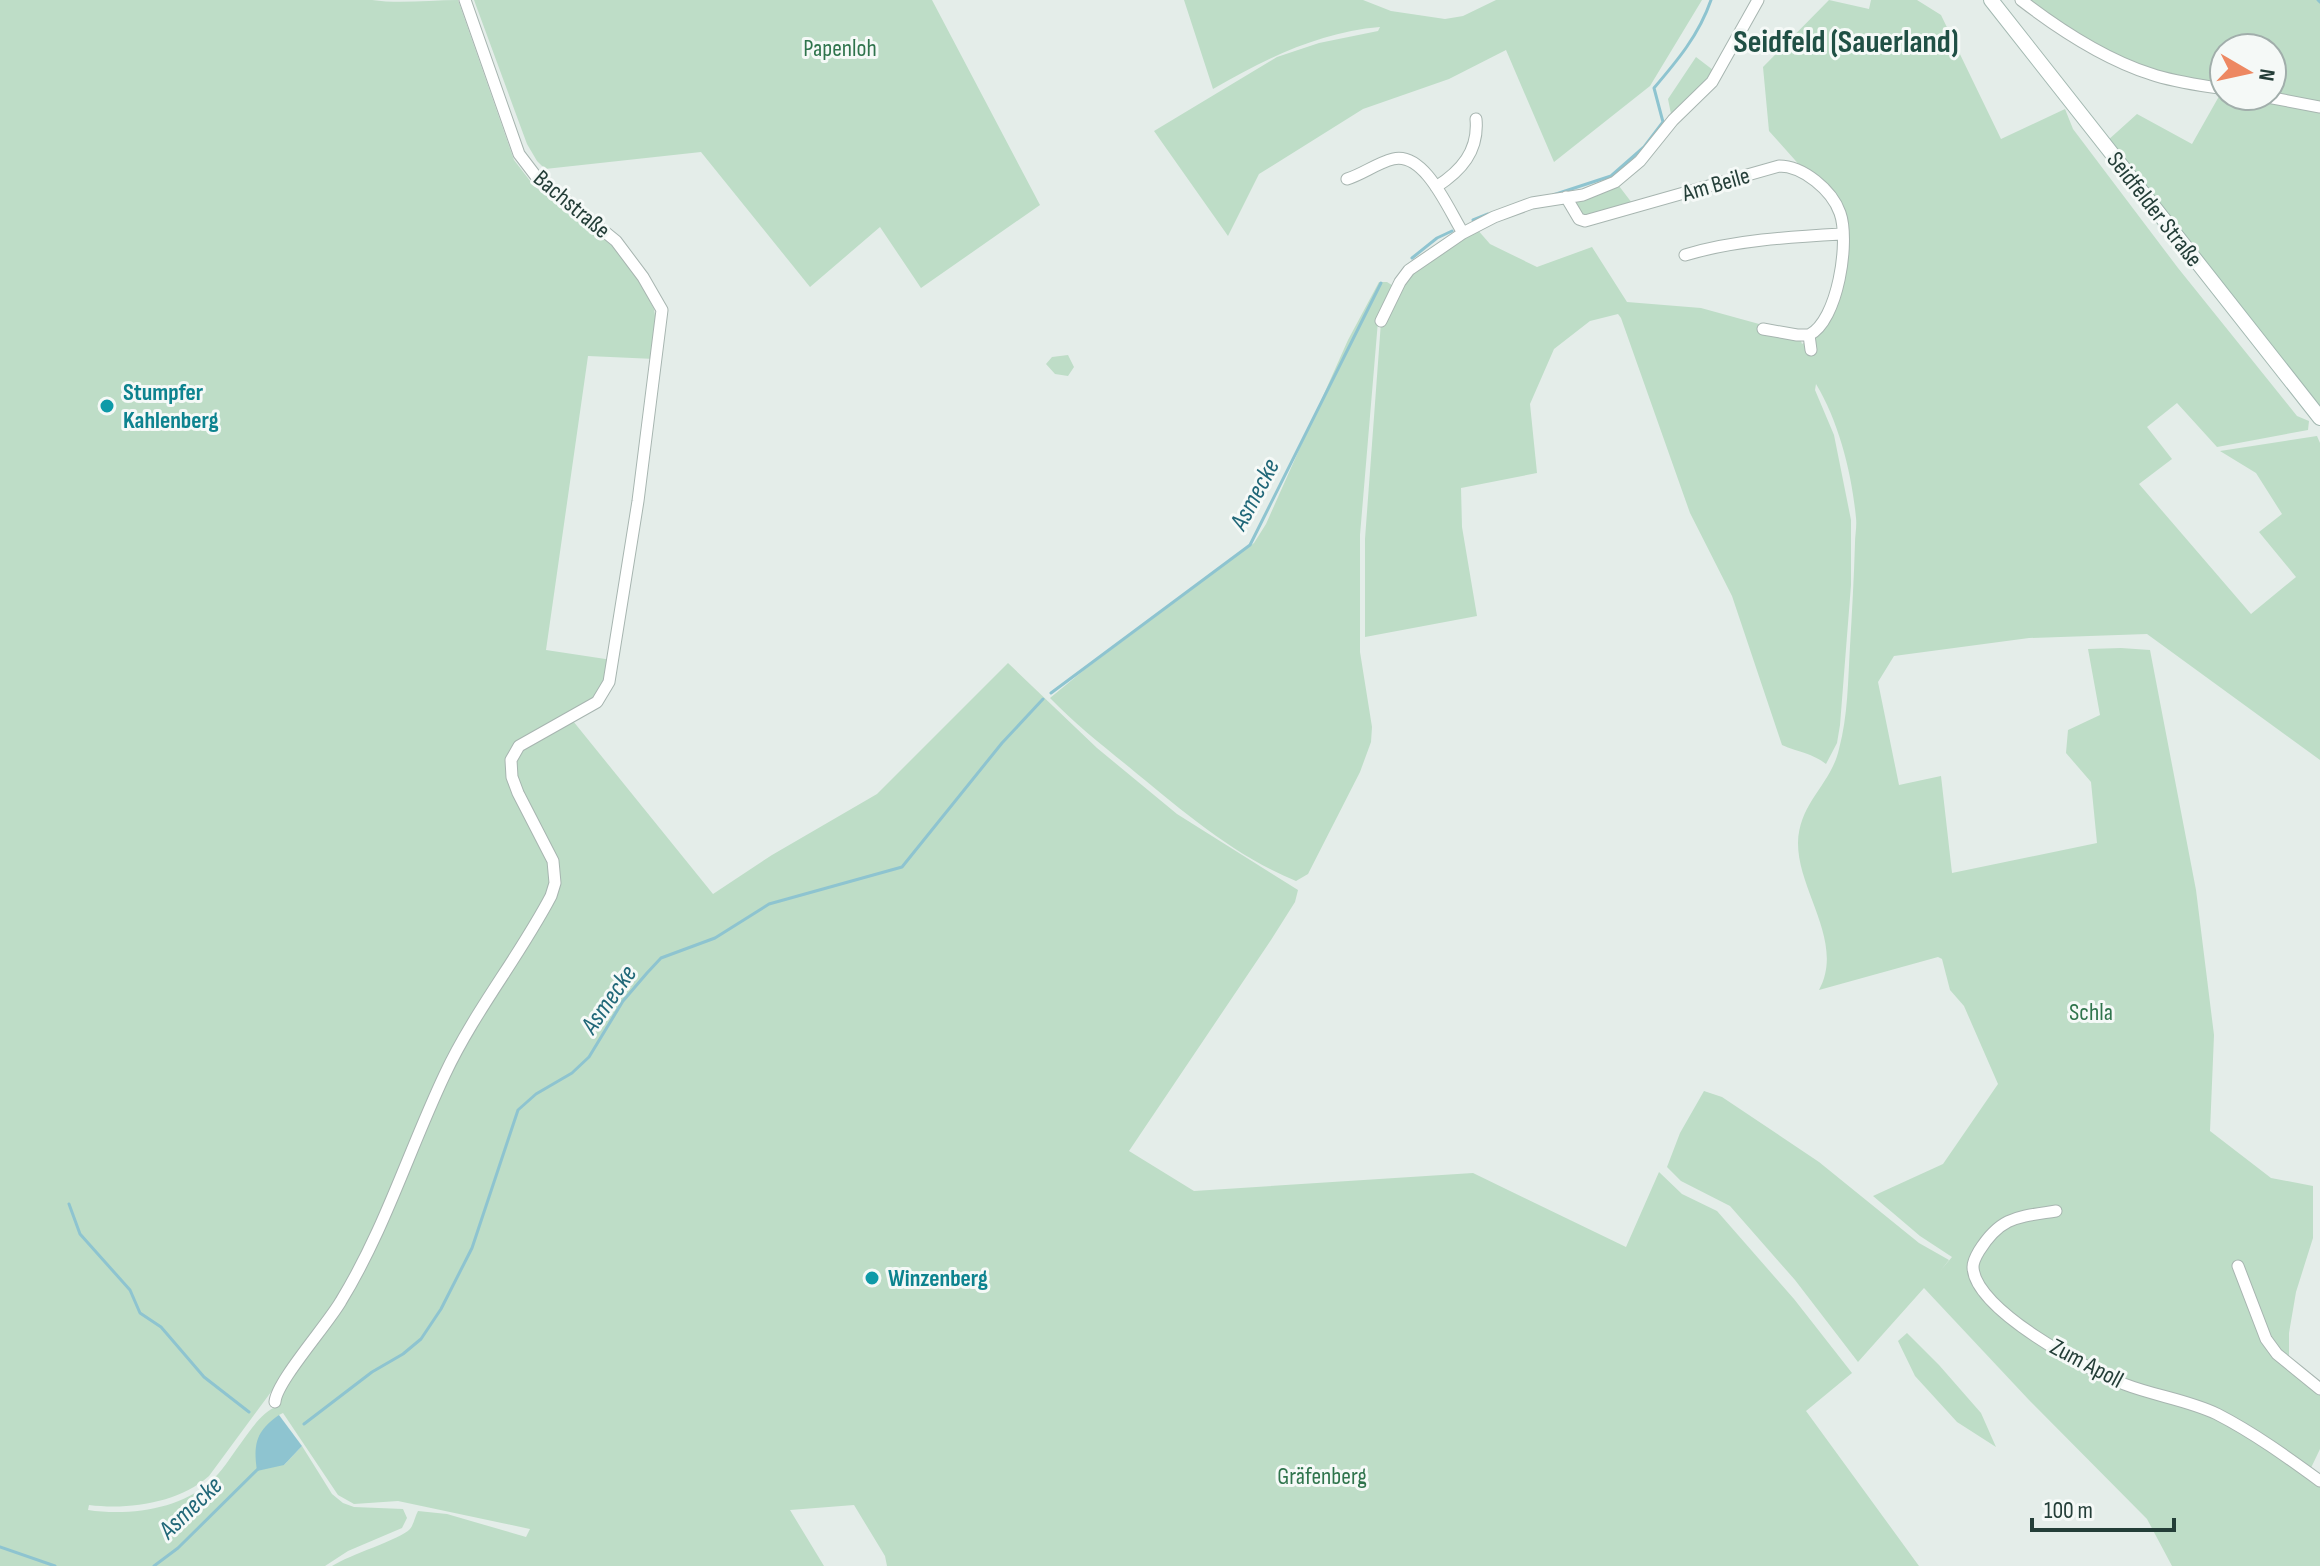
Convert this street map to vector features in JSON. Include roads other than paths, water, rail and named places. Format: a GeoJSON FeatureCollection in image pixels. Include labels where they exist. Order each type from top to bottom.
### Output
{"type":"FeatureCollection","features":[{"type":"Feature","properties":{"kind":"main road","name":"Seidfelder Straße"},"geometry":{"type":"LineString","coordinates":[[1991,0],[2320,418]]}},
{"type":"Feature","properties":{"kind":"street","name":"Bachstraße"},"geometry":{"type":"LineString","coordinates":[[275,1402],[278,1386],[319,1335],[347,1292],[388,1212],[451,1062],[551,896],[555,883],[553,861],[518,793],[512,777],[511,760],[519,746],[597,702],[609,682],[636,516],[662,310],[643,277],[616,241],[526,164],[519,154],[465,0]]}},
{"type":"Feature","properties":{"kind":"street"},"geometry":{"type":"LineString","coordinates":[[1381,321],[1409,270],[1463,233],[1532,203],[1583,195],[1615,182],[1640,161],[1673,120],[1712,82],[1758,0]]}},
{"type":"Feature","properties":{"kind":"street"},"geometry":{"type":"LineString","coordinates":[[2021,0],[2117,61],[2177,81],[2208,86]]}},
{"type":"Feature","properties":{"kind":"street"},"geometry":{"type":"LineString","coordinates":[[2288,101],[2320,107]]}},
{"type":"Feature","properties":{"kind":"street"},"geometry":{"type":"LineString","coordinates":[[1436,187],[1467,160],[1477,131],[1476,119]]}},
{"type":"Feature","properties":{"kind":"street"},"geometry":{"type":"LineString","coordinates":[[1347,179],[1386,161],[1403,157],[1419,166],[1436,187],[1463,233]]}},
{"type":"Feature","properties":{"kind":"street","name":"Am Beile"},"geometry":{"type":"LineString","coordinates":[[1566,197],[1579,219],[1585,221],[1779,166],[1791,166],[1804,173],[1836,205],[1843,234],[1835,298],[1820,327],[1809,335]]}},
{"type":"Feature","properties":{"kind":"street"},"geometry":{"type":"LineString","coordinates":[[1685,255],[1742,243],[1843,234]]}},
{"type":"Feature","properties":{"kind":"street"},"geometry":{"type":"LineString","coordinates":[[1763,329],[1809,335],[1811,350]]}},
{"type":"Feature","properties":{"kind":"street","name":"Zum Apoll"},"geometry":{"type":"LineString","coordinates":[[2056,1211],[2005,1221],[1995,1228],[1975,1259],[1974,1274],[1986,1294],[2003,1312],[2031,1333],[2108,1377],[2217,1414],[2261,1439],[2320,1481]]}},
{"type":"Feature","properties":{"kind":"street"},"geometry":{"type":"LineString","coordinates":[[2238,1266],[2266,1339],[2277,1354],[2320,1389]]}},
{"type":"Feature","properties":{"kind":"water"},"geometry":{"type":"Polygon","coordinates":[[[279,1415],[302,1446],[284,1465],[257,1471],[258,1439],[265,1427],[279,1415]]]}},
{"type":"Feature","properties":{"kind":"waterway","name":"Asmecke"},"geometry":{"type":"LineString","coordinates":[[1553,195],[1611,176],[1644,147],[1663,122],[1654,88],[1694,36],[1711,0]]}},
{"type":"Feature","properties":{"kind":"waterway","name":"Asmecke"},"geometry":{"type":"LineString","coordinates":[[1473,220],[1488,214]]}},
{"type":"Feature","properties":{"kind":"waterway","name":"Asmecke"},"geometry":{"type":"LineString","coordinates":[[1412,258],[1437,238],[1452,231]]}},
{"type":"Feature","properties":{"kind":"waterway","name":"Asmecke"},"geometry":{"type":"LineString","coordinates":[[1051,693],[1250,545],[1381,283]]}},
{"type":"Feature","properties":{"kind":"waterway","name":"Asmecke"},"geometry":{"type":"LineString","coordinates":[[304,1424],[421,1339],[441,1309],[472,1248],[518,1110],[536,1094],[572,1073],[589,1057],[623,1001],[661,958],[715,938],[769,904],[902,867],[1002,743],[1043,699]]}},
{"type":"Feature","properties":{"kind":"waterway"},"geometry":{"type":"LineString","coordinates":[[69,1204],[80,1234],[130,1290],[140,1313],[161,1327],[204,1377],[249,1412]]}},
{"type":"Feature","properties":{"kind":"waterway","name":"Asmecke"},"geometry":{"type":"LineString","coordinates":[[154,1566],[178,1548],[259,1468]]}},
{"type":"Feature","properties":{"kind":"waterway","name":"Asmecke"},"geometry":{"type":"LineString","coordinates":[[0,1547],[55,1566]]}},
{"type":"Feature","properties":{"kind":"place","name":"Stumpfer Kahlenberg"},"geometry":{"type":"Point","coordinates":[107,406]}},
{"type":"Feature","properties":{"kind":"place","name":"Winzenberg"},"geometry":{"type":"Point","coordinates":[872,1278]}},
{"type":"Feature","properties":{"kind":"district","name":"Seidfeld (Sauerland)"},"geometry":{"type":"Point","coordinates":[1846,41]}},
{"type":"Feature","properties":{"kind":"park label","name":"Papenloh"},"geometry":{"type":"Point","coordinates":[840,48]}},
{"type":"Feature","properties":{"kind":"park label","name":"Schla"},"geometry":{"type":"Point","coordinates":[2091,1012]}},
{"type":"Feature","properties":{"kind":"park label","name":"Gräfenberg"},"geometry":{"type":"Point","coordinates":[1322,1476]}}]}
